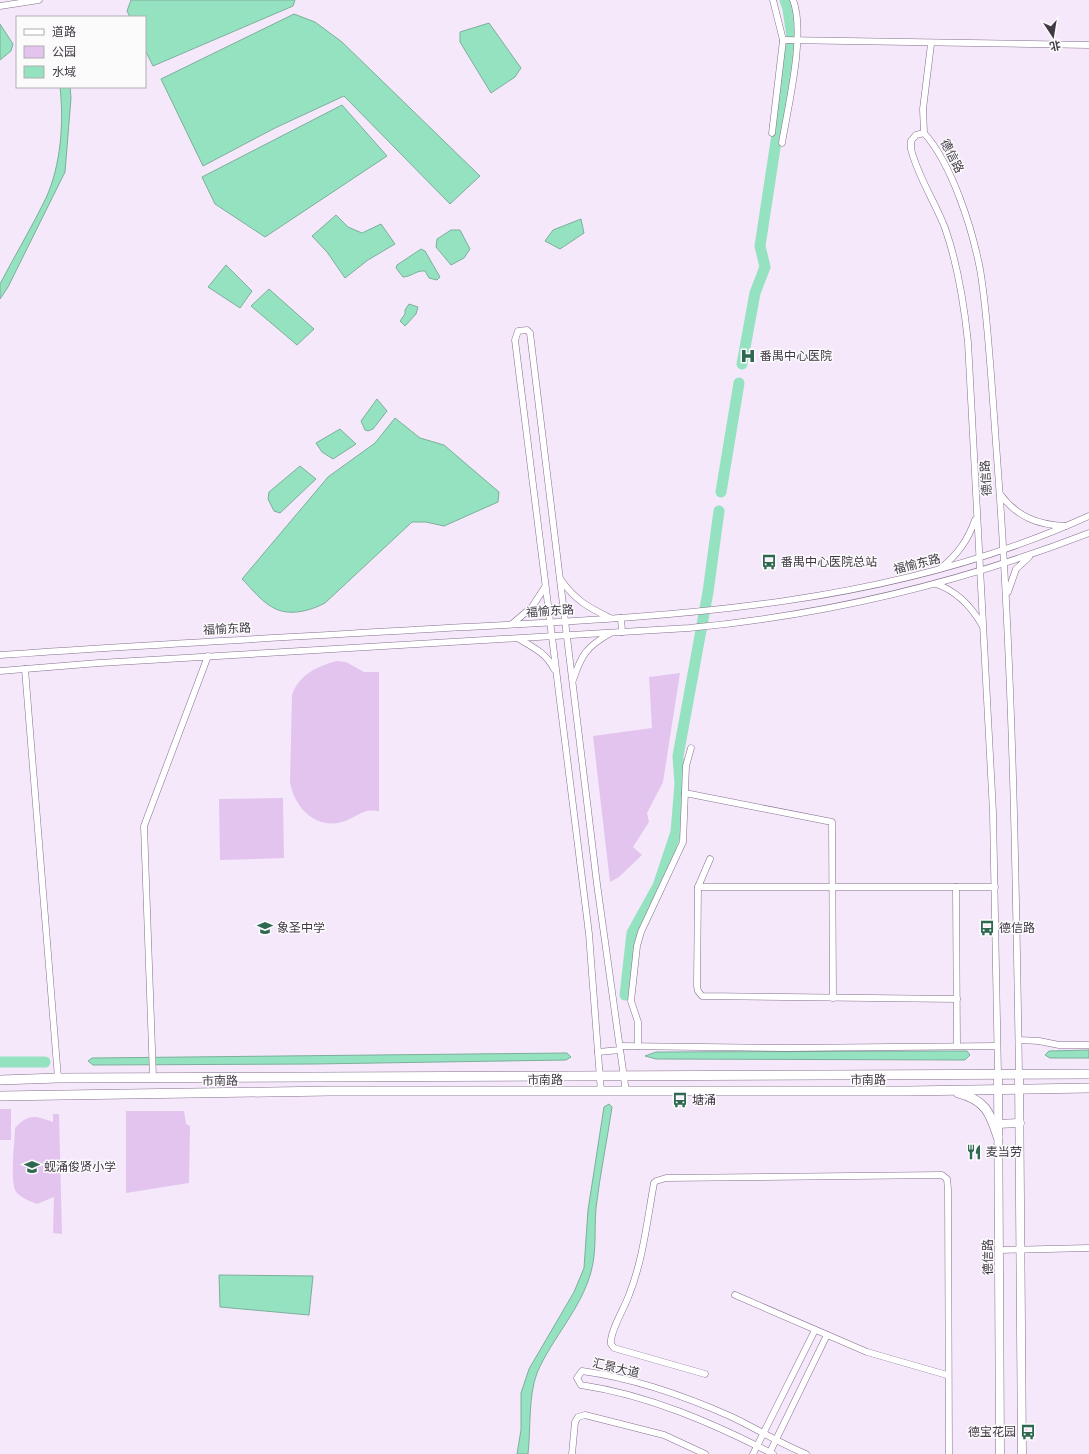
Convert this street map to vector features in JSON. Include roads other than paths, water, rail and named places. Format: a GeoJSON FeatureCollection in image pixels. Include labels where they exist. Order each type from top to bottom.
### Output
{"type":"FeatureCollection","features":[{"type":"Feature","properties":{"kind":"highway","name":"市南路"},"geometry":{"type":"LineString","coordinates":[[0,1080],[153,1073],[576,1076],[1089,1074]]}},
{"type":"Feature","properties":{"kind":"highway"},"geometry":{"type":"LineString","coordinates":[[576,1076],[576,1092]]}},
{"type":"Feature","properties":{"kind":"highway"},"geometry":{"type":"LineString","coordinates":[[648,1076],[648,1092]]}},
{"type":"Feature","properties":{"kind":"highway","name":"市南路"},"geometry":{"type":"LineString","coordinates":[[0,1096],[330,1091],[946,1091],[1089,1088]]}},
{"type":"Feature","properties":{"kind":"highway"},"geometry":{"type":"LineString","coordinates":[[946,1091],[968,1096],[984,1106],[992,1117],[998,1137]]}},
{"type":"Feature","properties":{"kind":"main road","name":"德信路"},"geometry":{"type":"LineString","coordinates":[[998,1074],[1000,1454]]}},
{"type":"Feature","properties":{"kind":"main road","name":"德信路"},"geometry":{"type":"LineString","coordinates":[[1019,1074],[1022,1454]]}},
{"type":"Feature","properties":{"kind":"main road"},"geometry":{"type":"LineString","coordinates":[[998,1124],[1020,1123]]}},
{"type":"Feature","properties":{"kind":"street"},"geometry":{"type":"LineString","coordinates":[[0,6],[39,0]]}},
{"type":"Feature","properties":{"kind":"street"},"geometry":{"type":"LineString","coordinates":[[772,0],[785,40],[772,133]]}},
{"type":"Feature","properties":{"kind":"street"},"geometry":{"type":"LineString","coordinates":[[782,143],[797,41],[795,7],[792,0]]}},
{"type":"Feature","properties":{"kind":"street"},"geometry":{"type":"LineString","coordinates":[[785,40],[931,44],[1089,45]]}},
{"type":"Feature","properties":{"kind":"street"},"geometry":{"type":"LineString","coordinates":[[924,133],[922,109],[931,44]]}},
{"type":"Feature","properties":{"kind":"street","name":"德信路"},"geometry":{"type":"LineString","coordinates":[[998,1074],[994,812],[979,572],[968,342],[964,306],[953,256],[945,229],[911,149],[912,141],[916,135],[924,133],[934,144],[960,200],[980,269],[988,327],[1004,564],[1015,812],[1019,1074]]}},
{"type":"Feature","properties":{"kind":"street"},"geometry":{"type":"LineString","coordinates":[[601,1092],[589,934],[514,340],[518,331],[523,330],[530,333],[597,884],[626,1092]]}},
{"type":"Feature","properties":{"kind":"street"},"geometry":{"type":"LineString","coordinates":[[999,493],[1007,504],[1026,518],[1047,525],[1067,526]]}},
{"type":"Feature","properties":{"kind":"street"},"geometry":{"type":"LineString","coordinates":[[938,570],[962,548],[970,534],[976,516]]}},
{"type":"Feature","properties":{"kind":"street","name":"福愉东路"},"geometry":{"type":"LineString","coordinates":[[0,655],[171,643],[549,623],[688,614],[806,599],[938,570],[979,559],[1067,526],[1089,516]]}},
{"type":"Feature","properties":{"kind":"street","name":"福愉东路"},"geometry":{"type":"LineString","coordinates":[[0,671],[208,656],[518,639],[716,626],[842,606],[936,584],[1034,554],[1089,533]]}},
{"type":"Feature","properties":{"kind":"street"},"geometry":{"type":"LineString","coordinates":[[1006,603],[1009,584],[1016,569],[1034,554]]}},
{"type":"Feature","properties":{"kind":"street"},"geometry":{"type":"LineString","coordinates":[[560,579],[572,595],[587,607],[611,618]]}},
{"type":"Feature","properties":{"kind":"street"},"geometry":{"type":"LineString","coordinates":[[936,584],[949,588],[961,598],[975,613],[983,626]]}},
{"type":"Feature","properties":{"kind":"street"},"geometry":{"type":"LineString","coordinates":[[512,625],[532,606],[545,587]]}},
{"type":"Feature","properties":{"kind":"street"},"geometry":{"type":"LineString","coordinates":[[621,618],[622,632]]}},
{"type":"Feature","properties":{"kind":"street"},"geometry":{"type":"LineString","coordinates":[[573,682],[581,658],[589,647],[611,633]]}},
{"type":"Feature","properties":{"kind":"street"},"geometry":{"type":"LineString","coordinates":[[518,639],[535,648],[546,657],[556,673]]}},
{"type":"Feature","properties":{"kind":"street"},"geometry":{"type":"LineString","coordinates":[[153,1073],[144,826],[208,656]]}},
{"type":"Feature","properties":{"kind":"street"},"geometry":{"type":"LineString","coordinates":[[25,669],[58,1078]]}},
{"type":"Feature","properties":{"kind":"street"},"geometry":{"type":"LineString","coordinates":[[638,1046],[638,1022],[631,1001],[637,946],[641,932],[683,842],[686,766],[690,748]]}},
{"type":"Feature","properties":{"kind":"street"},"geometry":{"type":"LineString","coordinates":[[685,793],[832,822],[832,998]]}},
{"type":"Feature","properties":{"kind":"street"},"geometry":{"type":"LineString","coordinates":[[710,859],[698,887],[697,986],[698,991],[702,996],[957,999]]}},
{"type":"Feature","properties":{"kind":"street"},"geometry":{"type":"LineString","coordinates":[[698,887],[995,887]]}},
{"type":"Feature","properties":{"kind":"street"},"geometry":{"type":"LineString","coordinates":[[956,887],[957,1046]]}},
{"type":"Feature","properties":{"kind":"street"},"geometry":{"type":"LineString","coordinates":[[1019,1040],[1039,1041],[1059,1045],[1089,1045]]}},
{"type":"Feature","properties":{"kind":"street"},"geometry":{"type":"LineString","coordinates":[[598,1052],[638,1046],[787,1048],[998,1046]]}},
{"type":"Feature","properties":{"kind":"street"},"geometry":{"type":"LineString","coordinates":[[705,1374],[614,1348],[611,1344],[611,1336],[631,1291],[642,1249],[654,1183],[661,1178],[782,1175],[945,1177],[948,1189],[949,1237],[947,1375],[948,1454]]}},
{"type":"Feature","properties":{"kind":"street"},"geometry":{"type":"LineString","coordinates":[[1000,1250],[1089,1248]]}},
{"type":"Feature","properties":{"kind":"street"},"geometry":{"type":"LineString","coordinates":[[735,1295],[873,1354],[947,1375]]}},
{"type":"Feature","properties":{"kind":"street"},"geometry":{"type":"LineString","coordinates":[[753,1454],[815,1330]]}},
{"type":"Feature","properties":{"kind":"street"},"geometry":{"type":"LineString","coordinates":[[770,1453],[827,1335]]}},
{"type":"Feature","properties":{"kind":"street","name":"汇景大道"},"geometry":{"type":"LineString","coordinates":[[770,1453],[693,1416],[622,1394],[580,1385],[576,1378],[582,1371],[610,1376],[653,1388],[698,1403],[806,1454]]}},
{"type":"Feature","properties":{"kind":"street"},"geometry":{"type":"LineString","coordinates":[[572,1454],[575,1422],[578,1417],[585,1415],[664,1435],[705,1454]]}},
{"type":"Feature","properties":{"kind":"water"},"geometry":{"type":"Polygon","coordinates":[[[131,0],[295,0],[293,6],[153,66],[146,52],[146,16],[130,16],[127,11],[131,0]]]}},
{"type":"Feature","properties":{"kind":"water"},"geometry":{"type":"Polygon","coordinates":[[[294,14],[315,22],[342,42],[480,176],[450,204],[344,96],[275,128],[203,166],[161,79],[294,14]]]}},
{"type":"Feature","properties":{"kind":"water"},"geometry":{"type":"Polygon","coordinates":[[[489,23],[521,68],[515,77],[491,93],[460,42],[460,32],[489,23]]]}},
{"type":"Feature","properties":{"kind":"water"},"geometry":{"type":"Polygon","coordinates":[[[0,24],[13,44],[11,51],[0,60],[0,24]]]}},
{"type":"Feature","properties":{"kind":"water"},"geometry":{"type":"Polygon","coordinates":[[[60,88],[70,88],[71,98],[65,172],[8,287],[0,299],[0,284],[46,198],[55,172],[60,143],[62,114],[60,88]]]}},
{"type":"Feature","properties":{"kind":"water"},"geometry":{"type":"Polygon","coordinates":[[[342,105],[387,156],[265,237],[215,204],[202,177],[342,105]]]}},
{"type":"Feature","properties":{"kind":"water"},"geometry":{"type":"Polygon","coordinates":[[[336,215],[348,227],[362,233],[381,224],[395,244],[368,260],[345,278],[327,252],[312,236],[336,215]]]}},
{"type":"Feature","properties":{"kind":"water"},"geometry":{"type":"Polygon","coordinates":[[[581,219],[584,233],[560,249],[545,241],[553,230],[581,219]]]}},
{"type":"Feature","properties":{"kind":"water"},"geometry":{"type":"Polygon","coordinates":[[[451,230],[460,230],[470,249],[464,258],[451,265],[436,247],[437,239],[451,230]]]}},
{"type":"Feature","properties":{"kind":"water"},"geometry":{"type":"Polygon","coordinates":[[[421,249],[425,251],[440,277],[437,280],[429,278],[425,271],[403,277],[396,268],[397,265],[421,249]]]}},
{"type":"Feature","properties":{"kind":"water"},"geometry":{"type":"Polygon","coordinates":[[[226,265],[252,291],[240,308],[208,287],[226,265]]]}},
{"type":"Feature","properties":{"kind":"water"},"geometry":{"type":"Polygon","coordinates":[[[269,289],[314,329],[297,345],[251,306],[269,289]]]}},
{"type":"Feature","properties":{"kind":"water"},"geometry":{"type":"Polygon","coordinates":[[[409,304],[418,307],[416,314],[405,326],[400,321],[409,304]]]}},
{"type":"Feature","properties":{"kind":"water"},"geometry":{"type":"Polygon","coordinates":[[[377,399],[387,411],[373,429],[368,431],[365,430],[361,421],[377,399]]]}},
{"type":"Feature","properties":{"kind":"water"},"geometry":{"type":"Polygon","coordinates":[[[395,418],[420,438],[444,445],[499,492],[498,502],[444,526],[426,522],[412,522],[325,603],[319,606],[299,612],[285,612],[272,607],[260,598],[242,579],[328,477],[375,443],[395,418]]]}},
{"type":"Feature","properties":{"kind":"water"},"geometry":{"type":"Polygon","coordinates":[[[340,429],[356,444],[333,459],[322,452],[316,443],[340,429]]]}},
{"type":"Feature","properties":{"kind":"water"},"geometry":{"type":"Polygon","coordinates":[[[300,466],[316,479],[280,513],[274,511],[268,499],[269,492],[300,466]]]}},
{"type":"Feature","properties":{"kind":"water"},"geometry":{"type":"Polygon","coordinates":[[[1089,1050],[1089,1058],[1050,1058],[1045,1055],[1049,1051],[1089,1050]]]}},
{"type":"Feature","properties":{"kind":"water"},"geometry":{"type":"Polygon","coordinates":[[[967,1051],[970,1055],[965,1060],[656,1059],[645,1056],[656,1052],[967,1051]]]}},
{"type":"Feature","properties":{"kind":"water"},"geometry":{"type":"Polygon","coordinates":[[[567,1053],[571,1057],[566,1060],[314,1064],[93,1065],[88,1061],[92,1058],[567,1053]]]}},
{"type":"Feature","properties":{"kind":"water"},"geometry":{"type":"Polygon","coordinates":[[[0,1059],[39,1059],[42,1062],[39,1065],[0,1066],[0,1059]]]}},
{"type":"Feature","properties":{"kind":"water"},"geometry":{"type":"Polygon","coordinates":[[[609,1104],[612,1107],[599,1183],[596,1208],[595,1248],[591,1272],[580,1298],[543,1360],[537,1373],[532,1392],[528,1454],[517,1454],[521,1430],[521,1393],[529,1369],[574,1292],[584,1268],[588,1210],[604,1107],[609,1104]]]}},
{"type":"Feature","properties":{"kind":"water"},"geometry":{"type":"Polygon","coordinates":[[[219,1275],[313,1276],[309,1315],[220,1307],[219,1275]]]}},
{"type":"Feature","properties":{"kind":"waterway"},"geometry":{"type":"LineString","coordinates":[[742,364],[755,293],[765,267],[760,246],[792,37],[788,9],[785,0]]}},
{"type":"Feature","properties":{"kind":"waterway"},"geometry":{"type":"LineString","coordinates":[[721,492],[739,383]]}},
{"type":"Feature","properties":{"kind":"waterway"},"geometry":{"type":"LineString","coordinates":[[625,995],[632,933],[658,886],[676,832],[680,784],[678,756],[708,592],[719,511]]}},
{"type":"Feature","properties":{"kind":"waterway"},"geometry":{"type":"LineString","coordinates":[[0,1062],[45,1062]]}},
{"type":"Feature","properties":{"kind":"place","name":"番禺中心医院"},"geometry":{"type":"Point","coordinates":[748,356]}},
{"type":"Feature","properties":{"kind":"place","name":"番禺中心医院总站"},"geometry":{"type":"Point","coordinates":[769,562]}},
{"type":"Feature","properties":{"kind":"place","name":"象圣中学"},"geometry":{"type":"Point","coordinates":[265,928]}},
{"type":"Feature","properties":{"kind":"place","name":"德信路"},"geometry":{"type":"Point","coordinates":[987,928]}},
{"type":"Feature","properties":{"kind":"place","name":"塘涌"},"geometry":{"type":"Point","coordinates":[680,1100]}},
{"type":"Feature","properties":{"kind":"place","name":"麦当劳"},"geometry":{"type":"Point","coordinates":[974,1152]}},
{"type":"Feature","properties":{"kind":"place","name":"蚬涌俊贤小学"},"geometry":{"type":"Point","coordinates":[32,1167]}},
{"type":"Feature","properties":{"kind":"place","name":"德宝花园"},"geometry":{"type":"Point","coordinates":[1028,1432]}}]}
